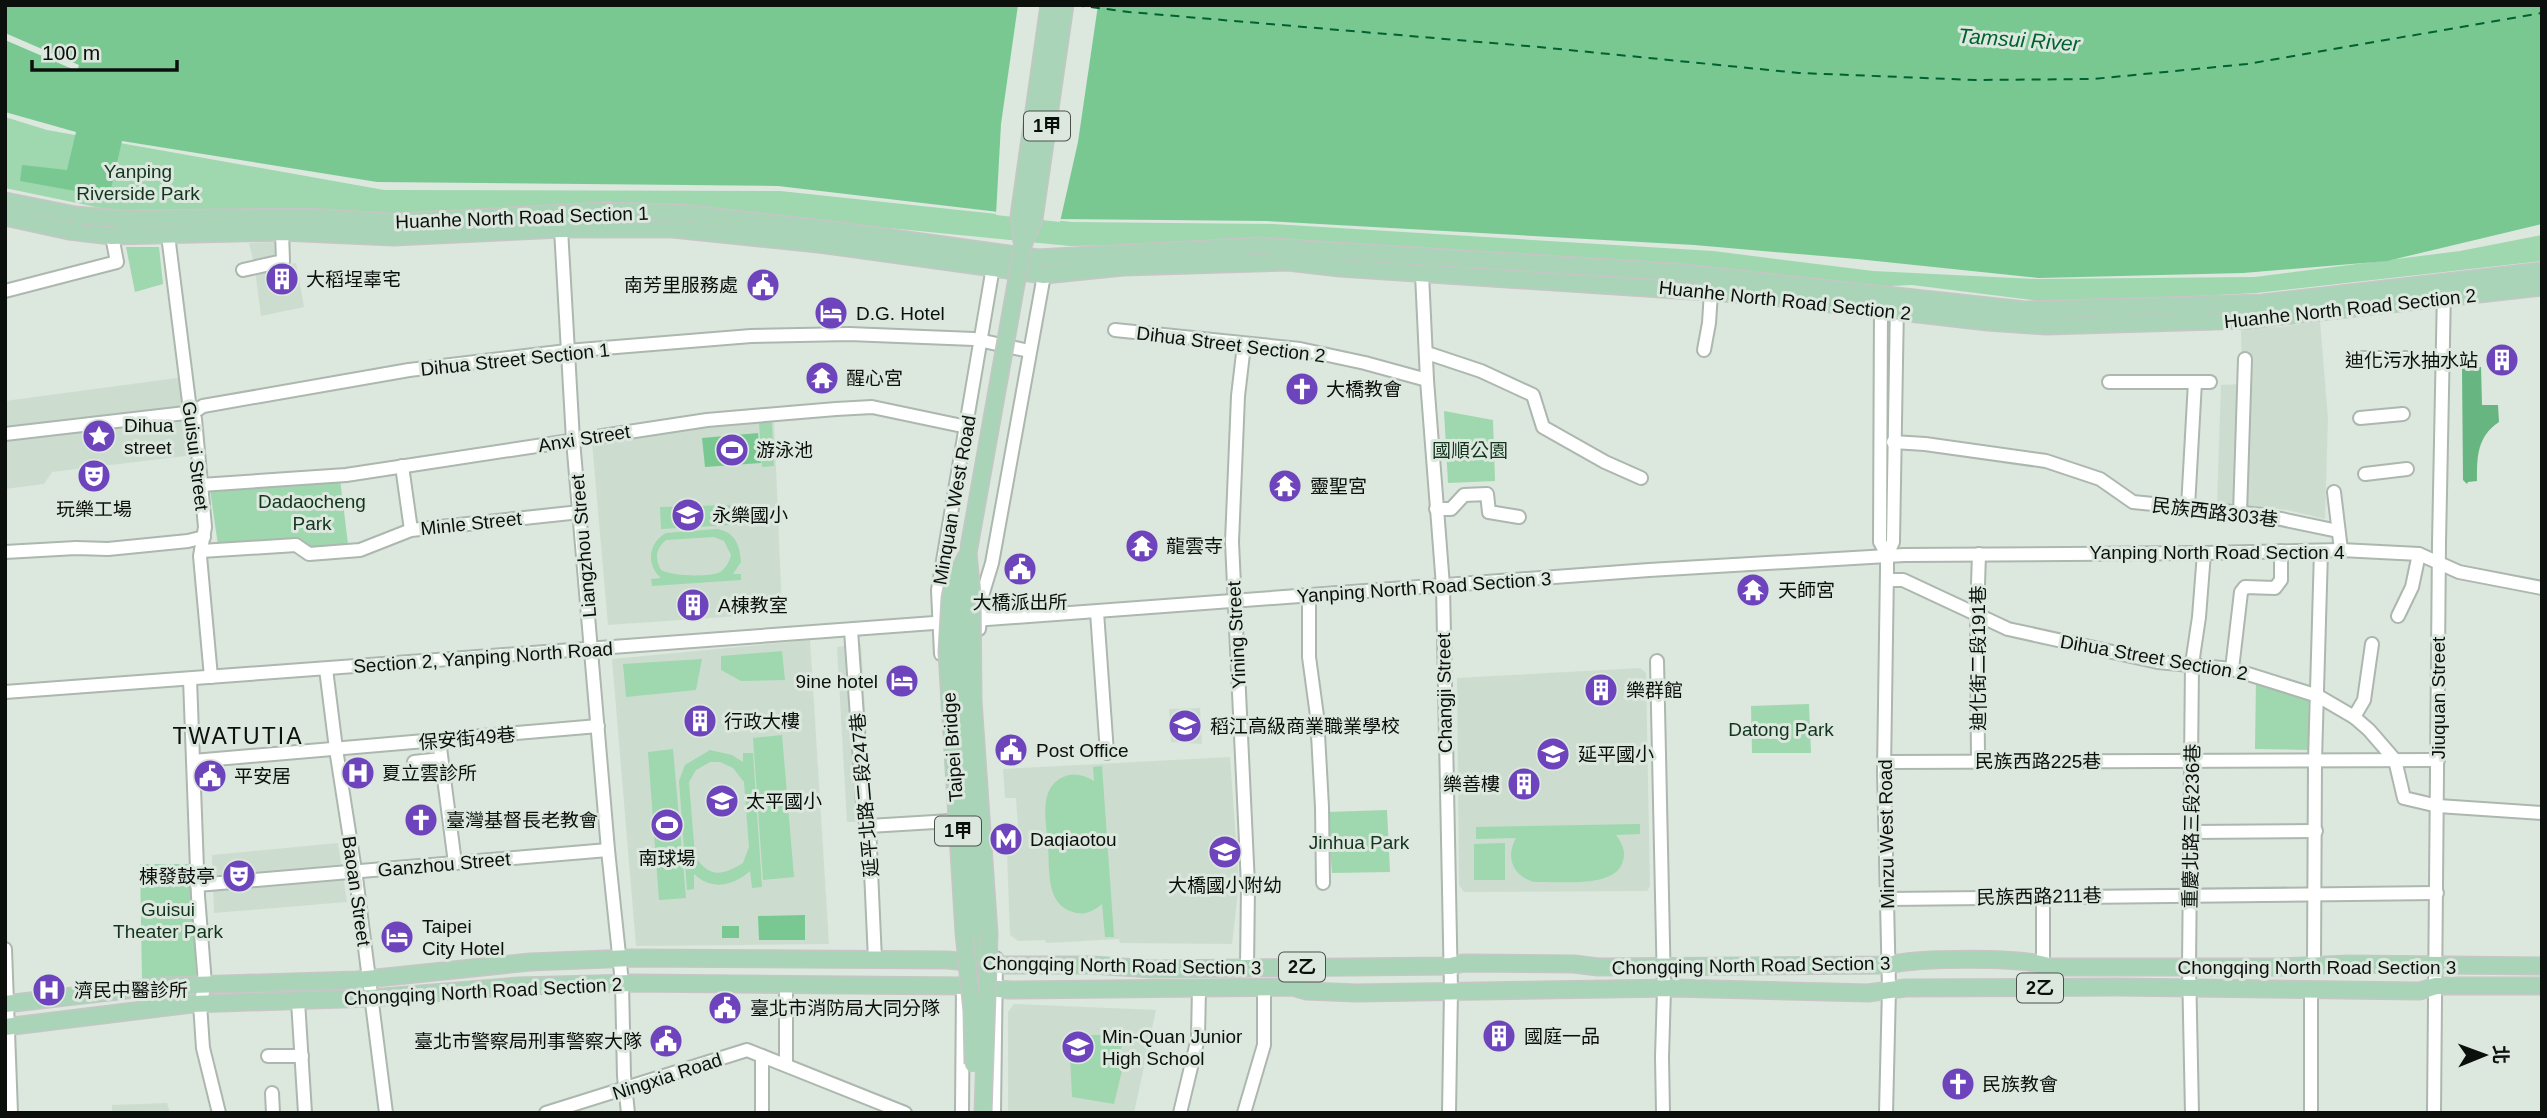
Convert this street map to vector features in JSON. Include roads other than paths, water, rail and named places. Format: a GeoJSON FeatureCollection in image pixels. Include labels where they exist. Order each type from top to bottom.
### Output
{"type":"FeatureCollection","features":[{"type":"Feature","properties":{"kind":"main road","name":"Taipei Bridge"},"geometry":{"type":"LineString","coordinates":[[1023,245],[1019,216],[1049,5]]}},
{"type":"Feature","properties":{"kind":"main road","name":"Taipei Bridge"},"geometry":{"type":"LineString","coordinates":[[983,1113],[989,934],[973,701],[972,595],[968,553],[1023,245],[1034,219],[1065,5]]}},
{"type":"Feature","properties":{"kind":"main road","name":"Huanhe North Road Section 1"},"geometry":{"type":"LineString","coordinates":[[5,201],[75,215],[123,219],[308,217],[393,222],[604,211],[681,213],[842,231],[1038,258]]}},
{"type":"Feature","properties":{"kind":"main road","name":"Huanhe North Road Section 1"},"geometry":{"type":"LineString","coordinates":[[5,217],[69,231],[112,236],[282,232],[393,237],[629,228],[709,231],[1035,274]]}},
{"type":"Feature","properties":{"kind":"main road","name":"Huanhe North Road Section 2"},"geometry":{"type":"LineString","coordinates":[[1038,258],[1259,246],[1675,272],[1889,303],[1988,322],[2046,326],[2247,320],[2444,291],[2542,271]]}},
{"type":"Feature","properties":{"kind":"main road","name":"Huanhe North Road Section 2"},"geometry":{"type":"LineString","coordinates":[[1035,274],[1123,267],[1288,262],[1422,274],[1889,303]]}},
{"type":"Feature","properties":{"kind":"main road","name":"Huanhe North Road Section 2"},"geometry":{"type":"LineString","coordinates":[[2444,291],[2542,287]]}},
{"type":"Feature","properties":{"kind":"main road","name":"Taipei Bridge"},"geometry":{"type":"LineString","coordinates":[[968,553],[953,583],[947,652],[963,920],[972,1011],[973,1113]]}},
{"type":"Feature","properties":{"kind":"main road","name":"1甲"},"geometry":{"type":"LineString","coordinates":[[968,553],[961,599],[959,651],[979,963]]}},
{"type":"Feature","properties":{"kind":"main road","name":"Chongqing North Road Section 2"},"geometry":{"type":"LineString","coordinates":[[7,1027],[161,1007],[371,998],[466,989],[620,971],[632,958],[961,961]]}},
{"type":"Feature","properties":{"kind":"main road","name":"Chongqing North Road Section 3"},"geometry":{"type":"LineString","coordinates":[[961,961],[996,965],[1092,965],[1152,969],[1451,966],[1463,963],[1662,967],[1888,965],[1905,961],[1982,960],[2043,964],[2050,967],[2542,966]]}},
{"type":"Feature","properties":{"kind":"main road","name":"Chongqing North Road Section 2"},"geometry":{"type":"LineString","coordinates":[[7,1004],[119,990],[369,978],[530,962],[786,985],[962,986]]}},
{"type":"Feature","properties":{"kind":"main road"},"geometry":{"type":"LineString","coordinates":[[962,986],[979,963],[996,989]]}},
{"type":"Feature","properties":{"kind":"main road","name":"Chongqing North Road Section 3"},"geometry":{"type":"LineString","coordinates":[[962,986],[996,989],[1293,987],[1307,991],[1356,993],[1664,989],[1868,993],[1889,989],[2190,988],[2420,991],[2435,986],[2542,986]]}},
{"type":"Feature","properties":{"kind":"street","name":"Liangzhou Street"},"geometry":{"type":"LineString","coordinates":[[561,229],[573,440],[620,971],[628,1113]]}},
{"type":"Feature","properties":{"kind":"street"},"geometry":{"type":"LineString","coordinates":[[243,270],[283,261],[282,232]]}},
{"type":"Feature","properties":{"kind":"street","name":"Guisui Street"},"geometry":{"type":"LineString","coordinates":[[168,235],[189,402],[194,412],[205,527],[201,551],[211,677]]}},
{"type":"Feature","properties":{"kind":"street"},"geometry":{"type":"LineString","coordinates":[[5,291],[117,262],[112,236]]}},
{"type":"Feature","properties":{"kind":"street","name":"Minquan West Road"},"geometry":{"type":"LineString","coordinates":[[962,1113],[961,961],[938,590],[993,267]]}},
{"type":"Feature","properties":{"kind":"street"},"geometry":{"type":"LineString","coordinates":[[994,1113],[996,965],[977,651],[982,596],[992,563],[1029,351],[1035,274]]}},
{"type":"Feature","properties":{"kind":"street","name":"Changji Street"},"geometry":{"type":"LineString","coordinates":[[1422,274],[1427,380],[1443,586],[1451,966],[1449,1113]]}},
{"type":"Feature","properties":{"kind":"street","name":"Jiuquan Street"},"geometry":{"type":"LineString","coordinates":[[2434,1113],[2438,564],[2444,291]]}},
{"type":"Feature","properties":{"kind":"street"},"geometry":{"type":"LineString","coordinates":[[1704,350],[1711,292]]}},
{"type":"Feature","properties":{"kind":"street","name":"Minzu West Road"},"geometry":{"type":"LineString","coordinates":[[1886,1113],[1889,989],[1884,762],[1888,555],[1893,542],[1889,303]]}},
{"type":"Feature","properties":{"kind":"street","name":"Minzu West Road"},"geometry":{"type":"LineString","coordinates":[[1888,555],[1880,542],[1889,303]]}},
{"type":"Feature","properties":{"kind":"street","name":"Dihua Street Section 2"},"geometry":{"type":"LineString","coordinates":[[1115,330],[1300,349],[1427,380]]}},
{"type":"Feature","properties":{"kind":"street","name":"Dihua Street Section 1"},"geometry":{"type":"LineString","coordinates":[[5,435],[194,412],[203,406],[408,370],[567,351],[816,334],[981,341],[1029,351]]}},
{"type":"Feature","properties":{"kind":"street","name":"Yining Street"},"geometry":{"type":"LineString","coordinates":[[1244,345],[1238,396],[1232,542],[1248,885],[1247,968]]}},
{"type":"Feature","properties":{"kind":"street"},"geometry":{"type":"LineString","coordinates":[[1427,353],[1481,371],[1533,395],[1543,427],[1605,462],[1642,478]]}},
{"type":"Feature","properties":{"kind":"street"},"geometry":{"type":"LineString","coordinates":[[2355,358],[2406,358]]}},
{"type":"Feature","properties":{"kind":"street"},"geometry":{"type":"LineString","coordinates":[[2240,513],[2245,359]]}},
{"type":"Feature","properties":{"kind":"street"},"geometry":{"type":"LineString","coordinates":[[2109,382],[2210,382]]}},
{"type":"Feature","properties":{"kind":"street"},"geometry":{"type":"LineString","coordinates":[[2188,507],[2195,382]]}},
{"type":"Feature","properties":{"kind":"street","name":"Anxi Street"},"geometry":{"type":"LineString","coordinates":[[201,485],[346,475],[707,420],[872,407],[967,427]]}},
{"type":"Feature","properties":{"kind":"street"},"geometry":{"type":"LineString","coordinates":[[2360,418],[2403,414]]}},
{"type":"Feature","properties":{"kind":"street","name":"民族西路303巷"},"geometry":{"type":"LineString","coordinates":[[1893,442],[2046,461],[2100,479],[2133,502],[2240,513],[2338,531]]}},
{"type":"Feature","properties":{"kind":"street"},"geometry":{"type":"LineString","coordinates":[[402,466],[411,530]]}},
{"type":"Feature","properties":{"kind":"street"},"geometry":{"type":"LineString","coordinates":[[2365,474],[2407,469]]}},
{"type":"Feature","properties":{"kind":"street"},"geometry":{"type":"LineString","coordinates":[[2333,492],[2341,550]]}},
{"type":"Feature","properties":{"kind":"street"},"geometry":{"type":"LineString","coordinates":[[1436,509],[1451,509],[1464,495],[1487,494],[1489,512],[1519,517]]}},
{"type":"Feature","properties":{"kind":"street","name":"Minle Street"},"geometry":{"type":"LineString","coordinates":[[201,551],[296,545],[309,554],[360,550],[411,530],[580,512]]}},
{"type":"Feature","properties":{"kind":"street"},"geometry":{"type":"LineString","coordinates":[[5,552],[108,549],[204,537]]}},
{"type":"Feature","properties":{"kind":"street","name":"Yanping North Road Section 4"},"geometry":{"type":"LineString","coordinates":[[1888,555],[2341,550],[2419,555],[2438,564],[2482,577],[2542,588]]}},
{"type":"Feature","properties":{"kind":"street"},"geometry":{"type":"LineString","coordinates":[[2232,669],[2241,592],[2245,587],[2275,588],[2281,580],[2281,551]]}},
{"type":"Feature","properties":{"kind":"street"},"geometry":{"type":"LineString","coordinates":[[2314,966],[2315,760],[2321,551]]}},
{"type":"Feature","properties":{"kind":"street","name":"重慶北路三段236巷"},"geometry":{"type":"LineString","coordinates":[[2192,1113],[2189,967],[2192,664],[2204,553]]}},
{"type":"Feature","properties":{"kind":"street","name":"迪化街二段191巷"},"geometry":{"type":"LineString","coordinates":[[1978,762],[1979,554]]}},
{"type":"Feature","properties":{"kind":"street","name":"Yanping North Road Section 3"},"geometry":{"type":"LineString","coordinates":[[961,622],[1888,555]]}},
{"type":"Feature","properties":{"kind":"street"},"geometry":{"type":"LineString","coordinates":[[2398,616],[2412,587],[2419,555]]}},
{"type":"Feature","properties":{"kind":"street","name":"Dihua Street Section 2"},"geometry":{"type":"LineString","coordinates":[[1887,580],[1903,580],[2008,629],[2158,662],[2232,669],[2318,696],[2354,717],[2395,760]]}},
{"type":"Feature","properties":{"kind":"street"},"geometry":{"type":"LineString","coordinates":[[1309,596],[1309,657],[1317,716],[1323,883]]}},
{"type":"Feature","properties":{"kind":"street"},"geometry":{"type":"LineString","coordinates":[[1097,612],[1107,753]]}},
{"type":"Feature","properties":{"kind":"street","name":"Section 2, Yanping North Road"},"geometry":{"type":"LineString","coordinates":[[5,692],[961,622]]}},
{"type":"Feature","properties":{"kind":"street","name":"延平北路二段247巷"},"geometry":{"type":"LineString","coordinates":[[851,630],[864,818],[869,826],[876,960]]}},
{"type":"Feature","properties":{"kind":"street"},"geometry":{"type":"LineString","coordinates":[[2354,717],[2364,700],[2372,644]]}},
{"type":"Feature","properties":{"kind":"street"},"geometry":{"type":"LineString","coordinates":[[1657,661],[1664,989],[1663,1113]]}},
{"type":"Feature","properties":{"kind":"street","name":"Baoan Street"},"geometry":{"type":"LineString","coordinates":[[326,669],[386,1113]]}},
{"type":"Feature","properties":{"kind":"street"},"geometry":{"type":"LineString","coordinates":[[190,679],[197,885],[205,984],[200,1004],[203,1048],[219,1113]]}},
{"type":"Feature","properties":{"kind":"street","name":"保安街49巷"},"geometry":{"type":"LineString","coordinates":[[193,761],[598,726]]}},
{"type":"Feature","properties":{"kind":"street"},"geometry":{"type":"LineString","coordinates":[[439,740],[455,863]]}},
{"type":"Feature","properties":{"kind":"street"},"geometry":{"type":"LineString","coordinates":[[414,762],[441,759]]}},
{"type":"Feature","properties":{"kind":"street"},"geometry":{"type":"LineString","coordinates":[[2395,760],[2404,798],[2438,806],[2542,813]]}},
{"type":"Feature","properties":{"kind":"street","name":"民族西路225巷"},"geometry":{"type":"LineString","coordinates":[[1884,762],[2438,760]]}},
{"type":"Feature","properties":{"kind":"street"},"geometry":{"type":"LineString","coordinates":[[869,826],[951,821]]}},
{"type":"Feature","properties":{"kind":"street"},"geometry":{"type":"LineString","coordinates":[[2191,832],[2316,831]]}},
{"type":"Feature","properties":{"kind":"street","name":"Ganzhou Street"},"geometry":{"type":"LineString","coordinates":[[197,885],[608,850]]}},
{"type":"Feature","properties":{"kind":"street","name":"民族西路211巷"},"geometry":{"type":"LineString","coordinates":[[1887,899],[2437,893]]}},
{"type":"Feature","properties":{"kind":"street"},"geometry":{"type":"LineString","coordinates":[[2043,896],[2043,964]]}},
{"type":"Feature","properties":{"kind":"street"},"geometry":{"type":"LineString","coordinates":[[5,949],[11,1113]]}},
{"type":"Feature","properties":{"kind":"street"},"geometry":{"type":"LineString","coordinates":[[786,985],[786,1064]]}},
{"type":"Feature","properties":{"kind":"street"},"geometry":{"type":"LineString","coordinates":[[1180,1113],[1198,1038],[1199,988]]}},
{"type":"Feature","properties":{"kind":"street"},"geometry":{"type":"LineString","coordinates":[[1244,1113],[1264,1045],[1264,988]]}},
{"type":"Feature","properties":{"kind":"street"},"geometry":{"type":"LineString","coordinates":[[2311,991],[2311,1113]]}},
{"type":"Feature","properties":{"kind":"street"},"geometry":{"type":"LineString","coordinates":[[298,1001],[305,1113]]}},
{"type":"Feature","properties":{"kind":"street","name":"Ningxia Road"},"geometry":{"type":"LineString","coordinates":[[546,1113],[747,1050],[905,1113]]}},
{"type":"Feature","properties":{"kind":"street"},"geometry":{"type":"LineString","coordinates":[[268,1056],[302,1056]]}},
{"type":"Feature","properties":{"kind":"street"},"geometry":{"type":"LineString","coordinates":[[762,1056],[762,1113]]}},
{"type":"Feature","properties":{"kind":"street"},"geometry":{"type":"LineString","coordinates":[[272,1093],[273,1113]]}},
{"type":"Feature","properties":{"kind":"water","name":"Tamsui River"},"geometry":{"type":"Polygon","coordinates":[[[5,5],[2542,5],[2542,224],[2387,261],[2243,273],[2038,278],[1694,245],[1267,221],[1058,219],[778,186],[377,182],[122,141],[109,197],[20,181],[22,165],[67,170],[76,132],[5,112],[5,5]]]}},
{"type":"Feature","properties":{"kind":"water","name":"游泳池"},"geometry":{"type":"Polygon","coordinates":[[[758,433],[761,463],[705,467],[702,438],[758,433]]]}},
{"type":"Feature","properties":{"kind":"water"},"geometry":{"type":"Polygon","coordinates":[[[805,915],[805,940],[759,940],[758,916],[805,915]]]}},
{"type":"Feature","properties":{"kind":"water"},"geometry":{"type":"Polygon","coordinates":[[[722,926],[739,926],[739,938],[722,938],[722,926]]]}},
{"type":"Feature","properties":{"kind":"place","name":"大稻埕辜宅"},"geometry":{"type":"Point","coordinates":[282,279]}},
{"type":"Feature","properties":{"kind":"place","name":"南芳里服務處"},"geometry":{"type":"Point","coordinates":[763,285]}},
{"type":"Feature","properties":{"kind":"place","name":"D.G. Hotel"},"geometry":{"type":"Point","coordinates":[831,313]}},
{"type":"Feature","properties":{"kind":"place","name":"迪化污水抽水站"},"geometry":{"type":"Point","coordinates":[2502,360]}},
{"type":"Feature","properties":{"kind":"place","name":"醒心宮"},"geometry":{"type":"Point","coordinates":[822,378]}},
{"type":"Feature","properties":{"kind":"place","name":"大橋教會"},"geometry":{"type":"Point","coordinates":[1302,389]}},
{"type":"Feature","properties":{"kind":"place","name":"Dihua street"},"geometry":{"type":"Point","coordinates":[99,436]}},
{"type":"Feature","properties":{"kind":"place","name":"游泳池"},"geometry":{"type":"Point","coordinates":[732,450]}},
{"type":"Feature","properties":{"kind":"place","name":"玩樂工場"},"geometry":{"type":"Point","coordinates":[94,476]}},
{"type":"Feature","properties":{"kind":"place","name":"靈聖宮"},"geometry":{"type":"Point","coordinates":[1285,486]}},
{"type":"Feature","properties":{"kind":"place","name":"永樂國小"},"geometry":{"type":"Point","coordinates":[688,515]}},
{"type":"Feature","properties":{"kind":"place","name":"龍雲寺"},"geometry":{"type":"Point","coordinates":[1142,546]}},
{"type":"Feature","properties":{"kind":"place","name":"大橋派出所"},"geometry":{"type":"Point","coordinates":[1020,569]}},
{"type":"Feature","properties":{"kind":"place","name":"天師宮"},"geometry":{"type":"Point","coordinates":[1753,590]}},
{"type":"Feature","properties":{"kind":"place","name":"A棟教室"},"geometry":{"type":"Point","coordinates":[693,605]}},
{"type":"Feature","properties":{"kind":"place","name":"9ine hotel"},"geometry":{"type":"Point","coordinates":[902,681]}},
{"type":"Feature","properties":{"kind":"place","name":"樂群館"},"geometry":{"type":"Point","coordinates":[1601,690]}},
{"type":"Feature","properties":{"kind":"place","name":"行政大樓"},"geometry":{"type":"Point","coordinates":[700,721]}},
{"type":"Feature","properties":{"kind":"place","name":"稻江高級商業職業學校"},"geometry":{"type":"Point","coordinates":[1185,726]}},
{"type":"Feature","properties":{"kind":"place","name":"Post Office"},"geometry":{"type":"Point","coordinates":[1011,750]}},
{"type":"Feature","properties":{"kind":"place","name":"延平國小"},"geometry":{"type":"Point","coordinates":[1553,754]}},
{"type":"Feature","properties":{"kind":"place","name":"夏立雲診所"},"geometry":{"type":"Point","coordinates":[358,773]}},
{"type":"Feature","properties":{"kind":"place","name":"平安居"},"geometry":{"type":"Point","coordinates":[210,776]}},
{"type":"Feature","properties":{"kind":"place","name":"樂善樓"},"geometry":{"type":"Point","coordinates":[1524,784]}},
{"type":"Feature","properties":{"kind":"place","name":"太平國小"},"geometry":{"type":"Point","coordinates":[722,801]}},
{"type":"Feature","properties":{"kind":"place","name":"臺灣基督長老教會"},"geometry":{"type":"Point","coordinates":[421,820]}},
{"type":"Feature","properties":{"kind":"place","name":"南球場"},"geometry":{"type":"Point","coordinates":[667,825]}},
{"type":"Feature","properties":{"kind":"place","name":"Daqiaotou"},"geometry":{"type":"Point","coordinates":[1006,839]}},
{"type":"Feature","properties":{"kind":"place","name":"大橋國小附幼"},"geometry":{"type":"Point","coordinates":[1225,852]}},
{"type":"Feature","properties":{"kind":"place","name":"棟發鼓亭"},"geometry":{"type":"Point","coordinates":[239,876]}},
{"type":"Feature","properties":{"kind":"place","name":"Taipei City Hotel"},"geometry":{"type":"Point","coordinates":[397,937]}},
{"type":"Feature","properties":{"kind":"place","name":"濟民中醫診所"},"geometry":{"type":"Point","coordinates":[49,990]}},
{"type":"Feature","properties":{"kind":"place","name":"臺北市消防局大同分隊"},"geometry":{"type":"Point","coordinates":[725,1008]}},
{"type":"Feature","properties":{"kind":"place","name":"國庭一品"},"geometry":{"type":"Point","coordinates":[1499,1036]}},
{"type":"Feature","properties":{"kind":"place","name":"臺北市警察局刑事警察大隊"},"geometry":{"type":"Point","coordinates":[666,1041]}},
{"type":"Feature","properties":{"kind":"place","name":"Min-Quan Junior High School"},"geometry":{"type":"Point","coordinates":[1078,1047]}},
{"type":"Feature","properties":{"kind":"place","name":"民族教會"},"geometry":{"type":"Point","coordinates":[1958,1084]}},
{"type":"Feature","properties":{"kind":"district","name":"TWATUTIA"},"geometry":{"type":"Point","coordinates":[238,736]}},
{"type":"Feature","properties":{"kind":"park label","name":"Yanping Riverside Park"},"geometry":{"type":"Point","coordinates":[138,182]}},
{"type":"Feature","properties":{"kind":"park label","name":"國順公園"},"geometry":{"type":"Point","coordinates":[1470,450]}},
{"type":"Feature","properties":{"kind":"park label","name":"Dadaocheng Park"},"geometry":{"type":"Point","coordinates":[312,512]}},
{"type":"Feature","properties":{"kind":"park label","name":"Datong Park"},"geometry":{"type":"Point","coordinates":[1781,729]}},
{"type":"Feature","properties":{"kind":"park label","name":"Jinhua Park"},"geometry":{"type":"Point","coordinates":[1359,842]}},
{"type":"Feature","properties":{"kind":"park label","name":"Guisui Theater Park"},"geometry":{"type":"Point","coordinates":[168,920]}}]}
